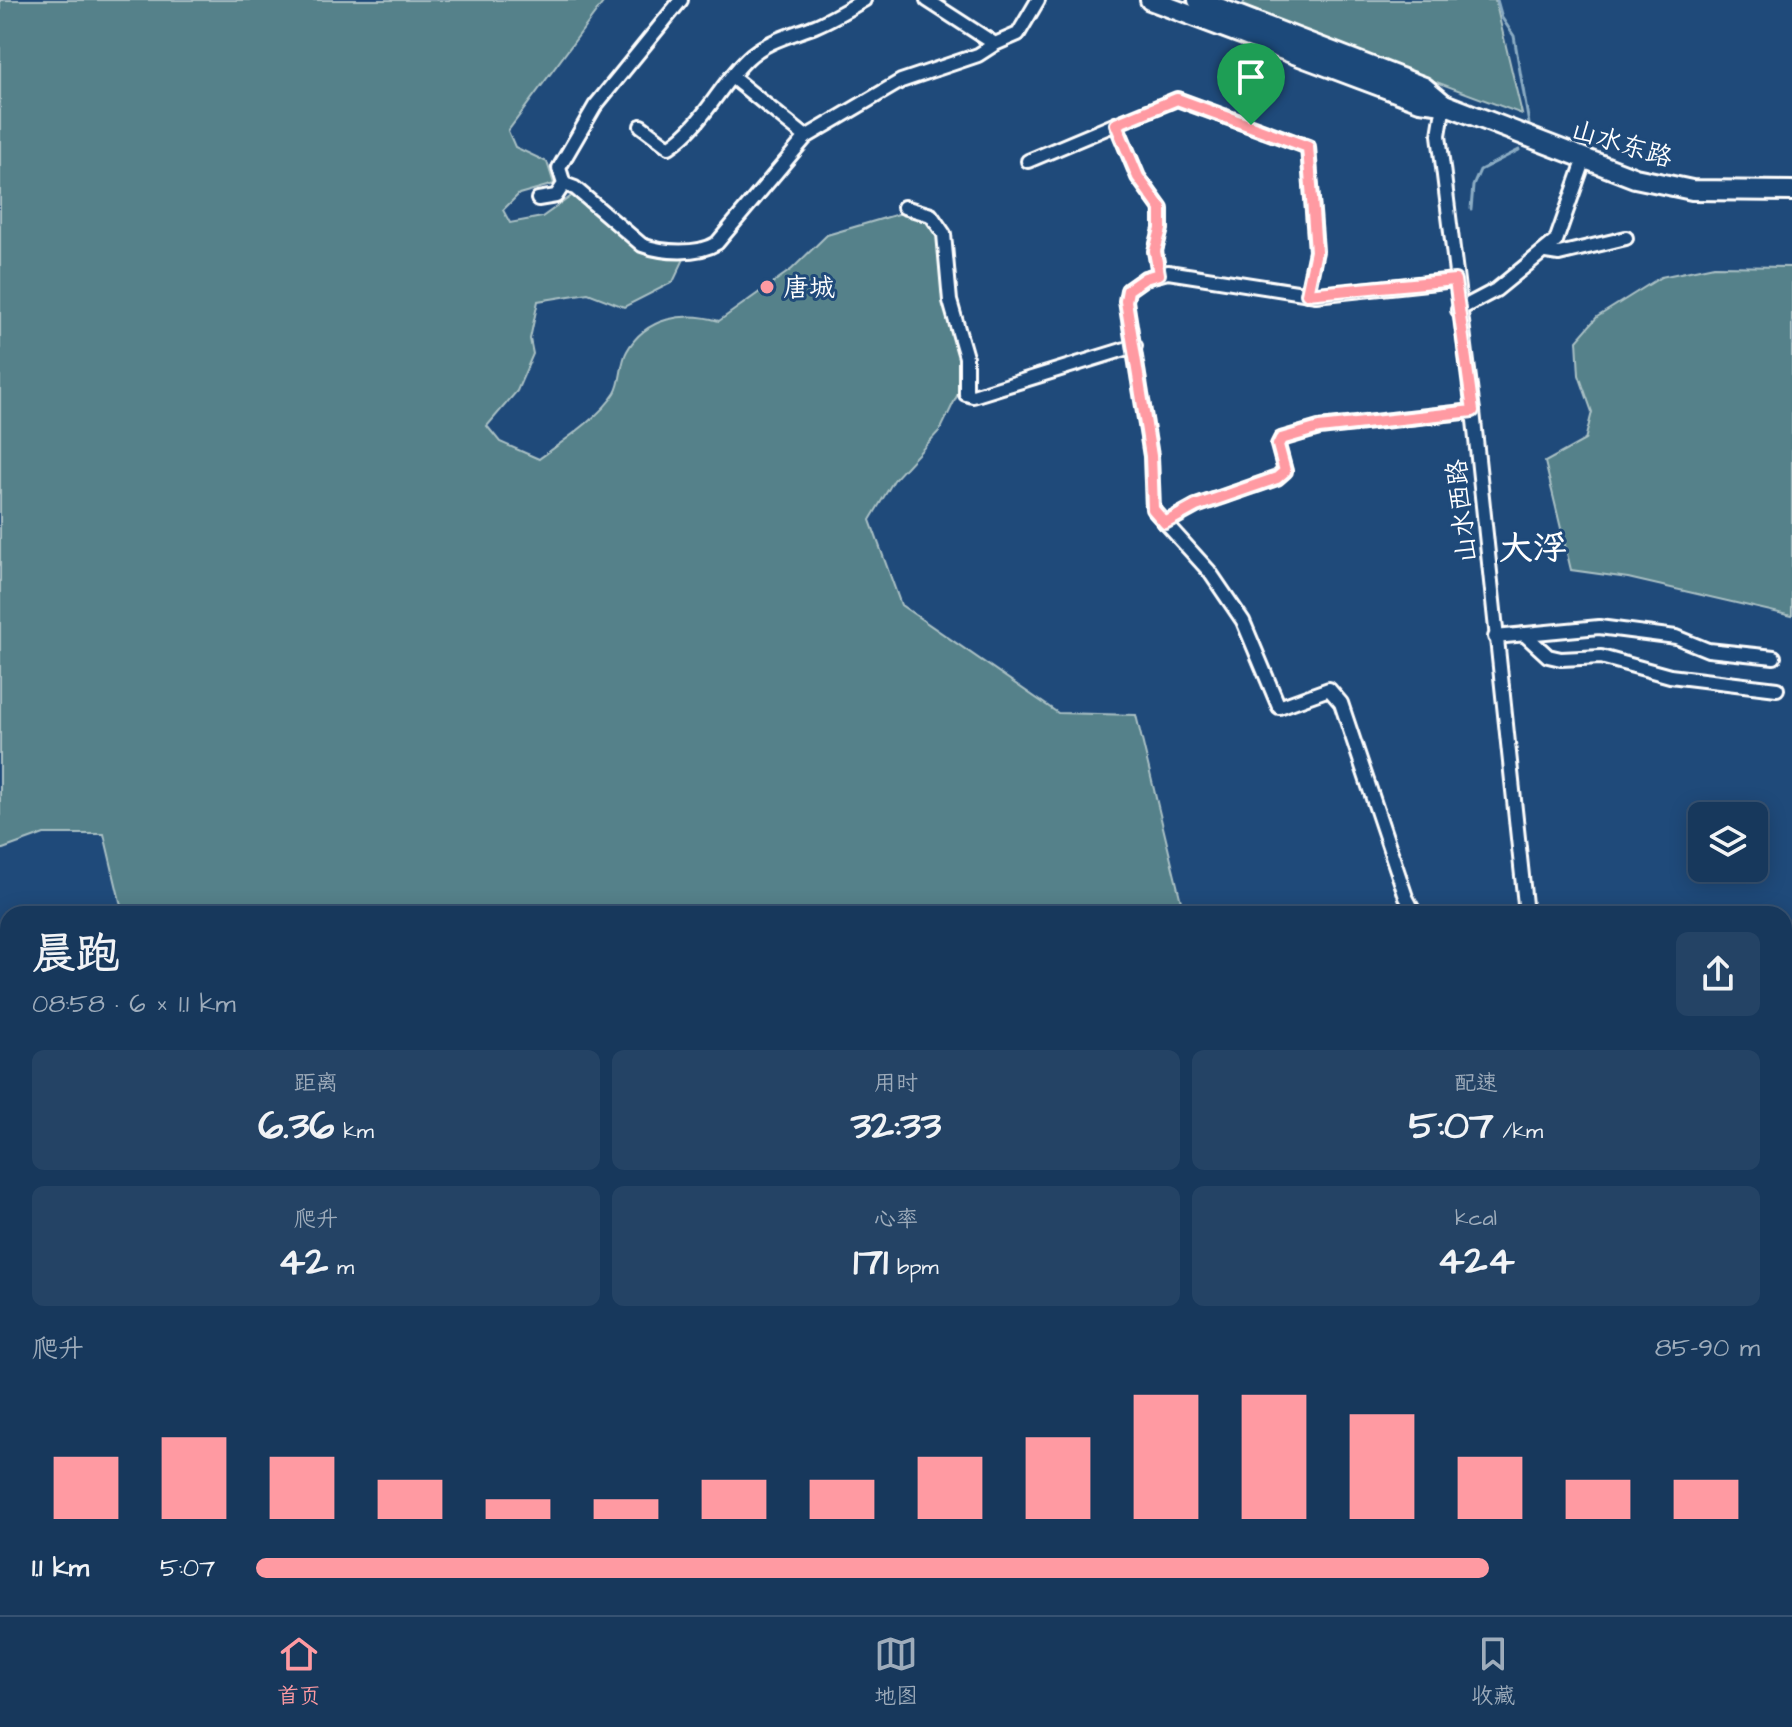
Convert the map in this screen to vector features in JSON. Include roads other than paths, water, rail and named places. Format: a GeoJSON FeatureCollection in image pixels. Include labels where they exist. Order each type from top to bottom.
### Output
{"type":"FeatureCollection","features":[{"type":"Feature","properties":{"kind":"highway","name":"山水东路"},"geometry":{"type":"LineString","coordinates":[[1150,0],[1420,101],[1444,104],[1584,161],[1635,178],[1692,190],[1792,191]]}},
{"type":"Feature","properties":{"kind":"highway","name":"山水东路"},"geometry":{"type":"LineString","coordinates":[[1198,0],[1424,87],[1444,104]]}},
{"type":"Feature","properties":{"kind":"street"},"geometry":{"type":"LineString","coordinates":[[564,184],[559,168],[595,106],[681,0]]}},
{"type":"Feature","properties":{"kind":"street"},"geometry":{"type":"LineString","coordinates":[[641,126],[669,147],[694,127],[748,58],[777,40],[817,25],[864,0]]}},
{"type":"Feature","properties":{"kind":"street"},"geometry":{"type":"LineString","coordinates":[[927,0],[995,44]]}},
{"type":"Feature","properties":{"kind":"street"},"geometry":{"type":"LineString","coordinates":[[564,184],[575,188],[642,245],[654,249],[705,250],[717,243],[806,137],[901,81],[978,55],[1018,34],[1038,0]]}},
{"type":"Feature","properties":{"kind":"street"},"geometry":{"type":"LineString","coordinates":[[733,78],[806,137]]}},
{"type":"Feature","properties":{"kind":"street"},"geometry":{"type":"LineString","coordinates":[[1028,161],[1177,99],[1308,147],[1316,251],[1307,294]]}},
{"type":"Feature","properties":{"kind":"street","name":"山水西路"},"geometry":{"type":"LineString","coordinates":[[1444,104],[1439,135],[1458,310],[1473,411],[1525,906]]}},
{"type":"Feature","properties":{"kind":"street"},"geometry":{"type":"LineString","coordinates":[[1116,124],[1138,177],[1161,209],[1161,229],[1155,251],[1159,274]]}},
{"type":"Feature","properties":{"kind":"street"},"geometry":{"type":"LineString","coordinates":[[1458,310],[1496,290],[1556,241],[1584,161]]}},
{"type":"Feature","properties":{"kind":"street"},"geometry":{"type":"LineString","coordinates":[[538,199],[556,196],[564,184]]}},
{"type":"Feature","properties":{"kind":"street"},"geometry":{"type":"LineString","coordinates":[[904,207],[931,215],[944,234],[950,301],[966,357],[966,394],[973,396],[1135,346]]}},
{"type":"Feature","properties":{"kind":"street"},"geometry":{"type":"LineString","coordinates":[[1546,252],[1559,254],[1626,238]]}},
{"type":"Feature","properties":{"kind":"street"},"geometry":{"type":"LineString","coordinates":[[1411,906],[1341,703],[1329,689],[1279,707],[1243,621],[1209,571],[1153,509],[1151,456],[1126,301],[1128,290],[1145,278],[1159,274],[1196,274],[1307,294],[1455,280]]}},
{"type":"Feature","properties":{"kind":"street"},"geometry":{"type":"LineString","coordinates":[[1165,523],[1210,500],[1277,478],[1285,471],[1278,445],[1281,439],[1319,428],[1473,411]]}},
{"type":"Feature","properties":{"kind":"street"},"geometry":{"type":"LineString","coordinates":[[1495,637],[1599,627],[1676,637],[1708,650],[1774,657]]}},
{"type":"Feature","properties":{"kind":"street"},"geometry":{"type":"LineString","coordinates":[[1524,634],[1548,656],[1561,659],[1601,657],[1670,676],[1777,689]]}},
{"type":"Feature","properties":{"kind":"waterway"},"geometry":{"type":"LineString","coordinates":[[1497,0],[1502,18],[1514,36],[1529,124]]}},
{"type":"Feature","properties":{"kind":"waterway"},"geometry":{"type":"LineString","coordinates":[[1471,209],[1473,186],[1480,170],[1519,150]]}},
{"type":"Feature","properties":{"kind":"place","name":"唐城"},"geometry":{"type":"Point","coordinates":[767,287]}},
{"type":"Feature","properties":{"kind":"district","name":"大浮"},"geometry":{"type":"Point","coordinates":[1533,547]}}]}
